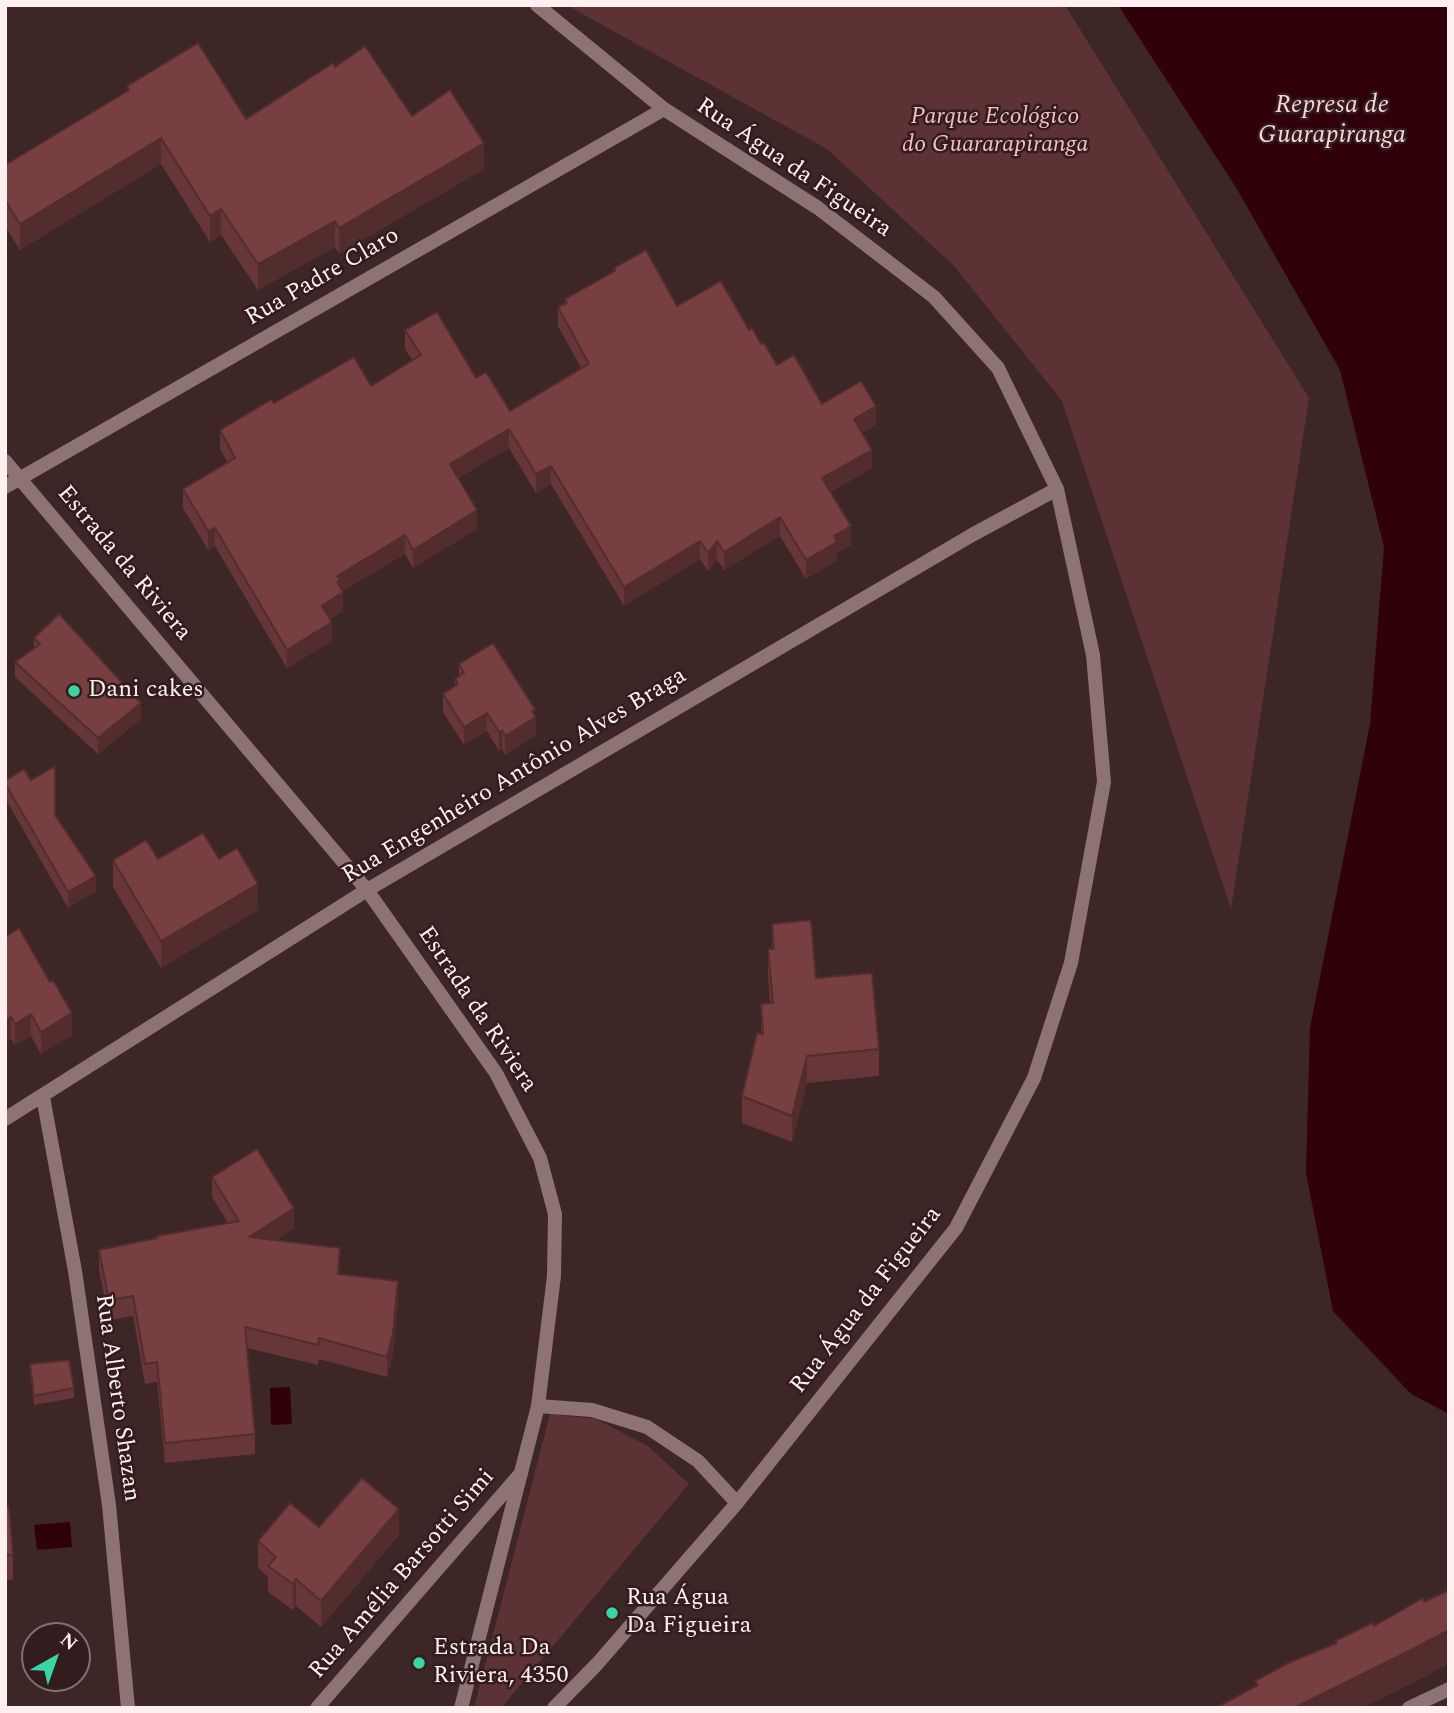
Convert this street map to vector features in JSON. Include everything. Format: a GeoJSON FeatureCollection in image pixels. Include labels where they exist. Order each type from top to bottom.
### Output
{"type":"FeatureCollection","features":[{"type":"Feature","properties":{"kind":"street","name":"Rua Água da Figueira"},"geometry":{"type":"LineString","coordinates":[[537,5],[664,108],[818,208],[934,297],[998,368],[1057,489],[1093,655],[1104,782],[1072,962],[1034,1077],[956,1228],[737,1503],[597,1664],[554,1708]]}},
{"type":"Feature","properties":{"kind":"street","name":"Rua Padre Claro"},"geometry":{"type":"LineString","coordinates":[[5,486],[664,108]]}},
{"type":"Feature","properties":{"kind":"street","name":"Estrada da Riviera"},"geometry":{"type":"LineString","coordinates":[[5,461],[368,890],[496,1073],[540,1158],[555,1214],[555,1239],[554,1276],[538,1406],[461,1708]]}},
{"type":"Feature","properties":{"kind":"street","name":"Rua Engenheiro Antônio Alves Braga"},"geometry":{"type":"LineString","coordinates":[[5,1119],[368,890],[972,535],[1057,489]]}},
{"type":"Feature","properties":{"kind":"street","name":"Rua Alberto Shazan"},"geometry":{"type":"LineString","coordinates":[[43,1097],[75,1271],[109,1506],[128,1708]]}},
{"type":"Feature","properties":{"kind":"street"},"geometry":{"type":"LineString","coordinates":[[538,1406],[592,1410],[647,1427],[698,1461],[737,1503]]}},
{"type":"Feature","properties":{"kind":"street","name":"Rua Amélia Barsotti Simi"},"geometry":{"type":"LineString","coordinates":[[317,1708],[522,1472]]}},
{"type":"Feature","properties":{"kind":"street"},"geometry":{"type":"LineString","coordinates":[[1409,1708],[1449,1689]]}},
{"type":"Feature","properties":{"kind":"green space","name":"Parque Ecológico do Guararapiranga"},"geometry":{"type":"Polygon","coordinates":[[[566,5],[1065,5],[1309,398],[1231,909],[1062,401],[954,266],[827,149],[566,5]]]}},
{"type":"Feature","properties":{"kind":"green space"},"geometry":{"type":"Polygon","coordinates":[[[550,1414],[596,1419],[648,1446],[689,1484],[501,1708],[474,1708],[550,1414]]]}},
{"type":"Feature","properties":{"kind":"water","name":"Represa de Guarapiranga"},"geometry":{"type":"Polygon","coordinates":[[[1118,5],[1449,5],[1449,1414],[1411,1394],[1333,1311],[1306,1173],[1310,1028],[1370,724],[1384,547],[1340,370],[1237,189],[1118,5]]]}},
{"type":"Feature","properties":{"kind":"water"},"geometry":{"type":"Polygon","coordinates":[[[290,1387],[292,1424],[271,1425],[270,1388],[290,1387]]]}},
{"type":"Feature","properties":{"kind":"water"},"geometry":{"type":"Polygon","coordinates":[[[70,1522],[72,1547],[37,1550],[34,1525],[70,1522]]]}},
{"type":"Feature","properties":{"kind":"building"},"geometry":{"type":"Polygon","coordinates":[[[198,43],[246,119],[333,63],[335,67],[365,46],[412,116],[450,90],[484,143],[339,228],[335,221],[258,264],[221,209],[210,216],[161,138],[20,224],[5,200],[5,165],[129,90],[127,86],[198,43]]]}},
{"type":"Feature","properties":{"kind":"building"},"geometry":{"type":"Polygon","coordinates":[[[646,250],[677,306],[721,281],[749,330],[752,328],[761,344],[764,343],[777,365],[794,355],[822,404],[861,381],[876,406],[854,419],[872,450],[822,478],[851,526],[834,536],[837,542],[806,560],[780,517],[724,552],[717,541],[708,553],[700,541],[624,587],[551,466],[536,474],[509,429],[450,464],[477,510],[413,550],[405,535],[337,576],[340,580],[337,582],[343,592],[322,606],[332,622],[287,650],[215,528],[208,531],[183,489],[235,458],[220,430],[272,399],[274,403],[354,357],[371,386],[421,355],[405,330],[437,312],[476,378],[486,372],[510,411],[589,364],[558,307],[567,303],[565,299],[646,250]]]}},
{"type":"Feature","properties":{"kind":"building"},"geometry":{"type":"Polygon","coordinates":[[[59,614],[141,703],[98,738],[15,662],[40,644],[34,638],[59,614]]]}},
{"type":"Feature","properties":{"kind":"building"},"geometry":{"type":"Polygon","coordinates":[[[493,643],[535,709],[532,711],[536,717],[505,736],[502,730],[499,732],[487,713],[464,727],[443,694],[458,684],[455,679],[464,673],[459,664],[493,643]]]}},
{"type":"Feature","properties":{"kind":"building"},"geometry":{"type":"Polygon","coordinates":[[[55,766],[55,815],[96,876],[68,892],[5,783],[24,769],[31,780],[55,766]]]}},
{"type":"Feature","properties":{"kind":"building"},"geometry":{"type":"Polygon","coordinates":[[[203,833],[219,859],[237,848],[258,884],[161,941],[113,860],[146,840],[158,859],[203,833]]]}},
{"type":"Feature","properties":{"kind":"building"},"geometry":{"type":"Polygon","coordinates":[[[811,920],[816,978],[872,973],[879,1049],[807,1056],[792,1116],[742,1096],[757,1033],[763,1034],[761,1004],[773,1003],[768,949],[774,949],[772,924],[811,920]]]}},
{"type":"Feature","properties":{"kind":"building"},"geometry":{"type":"Polygon","coordinates":[[[19,928],[50,982],[53,980],[72,1013],[41,1032],[31,1014],[15,1024],[11,1017],[5,1021],[5,937],[19,928]]]}},
{"type":"Feature","properties":{"kind":"building"},"geometry":{"type":"Polygon","coordinates":[[[257,1149],[294,1208],[249,1237],[340,1248],[338,1274],[398,1281],[393,1333],[387,1357],[319,1338],[318,1345],[245,1327],[255,1434],[165,1443],[157,1362],[145,1364],[133,1296],[109,1300],[99,1250],[239,1221],[212,1177],[257,1149]]]}},
{"type":"Feature","properties":{"kind":"building"},"geometry":{"type":"Polygon","coordinates":[[[69,1360],[74,1388],[34,1396],[30,1364],[69,1360]]]}},
{"type":"Feature","properties":{"kind":"building"},"geometry":{"type":"Polygon","coordinates":[[[362,1478],[399,1509],[321,1601],[296,1579],[293,1584],[268,1566],[276,1557],[258,1541],[290,1503],[319,1527],[362,1478]]]}},
{"type":"Feature","properties":{"kind":"building"},"geometry":{"type":"Polygon","coordinates":[[[9,1506],[13,1555],[5,1555],[5,1507],[9,1506]]]}},
{"type":"Feature","properties":{"kind":"building"},"geometry":{"type":"Polygon","coordinates":[[[1449,1590],[1449,1630],[1411,1650],[1294,1708],[1215,1708],[1258,1685],[1255,1681],[1288,1663],[1337,1643],[1335,1641],[1372,1623],[1374,1626],[1423,1598],[1424,1602],[1449,1590]]]}},
{"type":"Feature","properties":{"kind":"place","name":"Dani cakes"},"geometry":{"type":"Point","coordinates":[74,691]}},
{"type":"Feature","properties":{"kind":"place","name":"Rua Água Da Figueira"},"geometry":{"type":"Point","coordinates":[612,1613]}},
{"type":"Feature","properties":{"kind":"place","name":"Estrada Da Riviera, 4350"},"geometry":{"type":"Point","coordinates":[419,1663]}}]}
